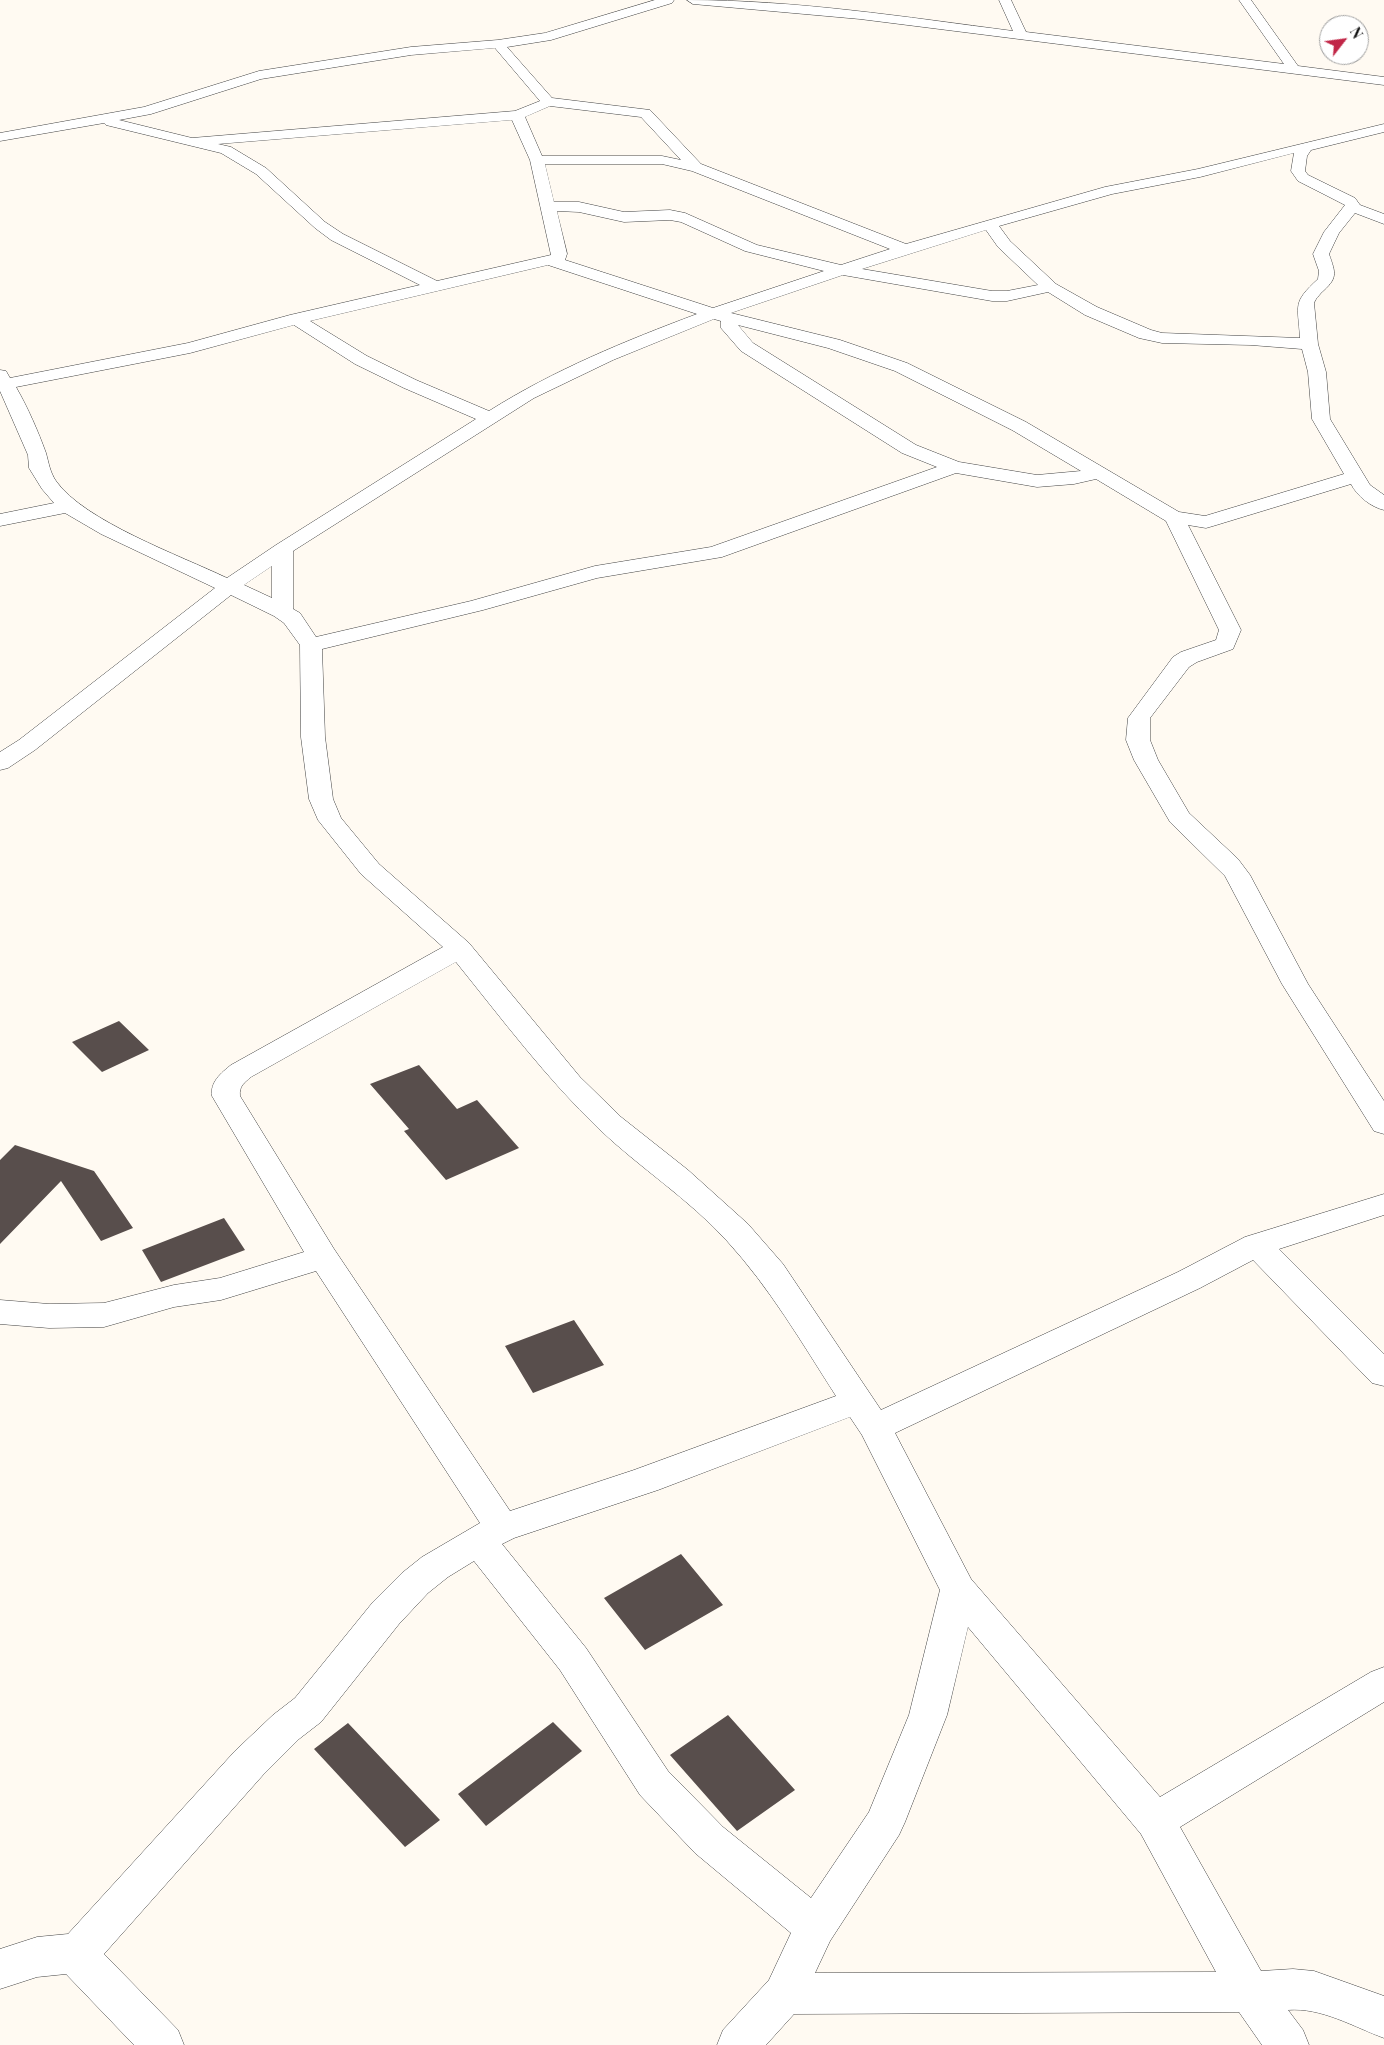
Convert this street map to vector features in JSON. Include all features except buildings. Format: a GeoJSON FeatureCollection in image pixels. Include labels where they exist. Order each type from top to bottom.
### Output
{"type":"FeatureCollection","features":[{"type":"Feature","properties":{"kind":"street"},"geometry":{"type":"LineString","coordinates":[[0,137],[159,108],[259,75],[411,51],[498,44],[552,36],[668,0]]}},
{"type":"Feature","properties":{"kind":"street"},"geometry":{"type":"LineString","coordinates":[[694,0],[853,14],[1384,81]]}},
{"type":"Feature","properties":{"kind":"street"},"geometry":{"type":"LineString","coordinates":[[1005,0],[1022,36]]}},
{"type":"Feature","properties":{"kind":"street"},"geometry":{"type":"LineString","coordinates":[[1245,0],[1295,71]]}},
{"type":"Feature","properties":{"kind":"street"},"geometry":{"type":"LineString","coordinates":[[498,44],[548,102]]}},
{"type":"Feature","properties":{"kind":"street"},"geometry":{"type":"LineString","coordinates":[[190,142],[516,115],[548,102],[637,110],[645,113],[696,167]]}},
{"type":"Feature","properties":{"kind":"street"},"geometry":{"type":"LineString","coordinates":[[516,115],[538,160],[560,254],[558,258],[296,320],[190,348],[3,380],[36,455],[39,468],[49,485],[68,506],[108,530],[230,586],[282,611],[292,618],[311,645],[313,737],[321,799],[330,820],[370,869],[444,932],[460,949],[570,1084],[611,1124],[677,1178],[737,1232],[772,1272],[866,1415],[958,1590],[1155,1821],[1250,1992],[1288,2045]]}},
{"type":"Feature","properties":{"kind":"street"},"geometry":{"type":"LineString","coordinates":[[101,120],[226,150],[261,171],[320,225],[337,237],[436,288]]}},
{"type":"Feature","properties":{"kind":"street"},"geometry":{"type":"LineString","coordinates":[[0,763],[27,745],[192,618],[230,586],[283,549],[544,385],[616,352],[722,316],[905,249],[1110,190],[1200,174],[1384,128]]}},
{"type":"Feature","properties":{"kind":"street"},"geometry":{"type":"LineString","coordinates":[[1304,147],[1300,156],[1298,171],[1303,178],[1350,201],[1353,204],[1352,207]]}},
{"type":"Feature","properties":{"kind":"street"},"geometry":{"type":"LineString","coordinates":[[538,160],[662,160],[696,167],[905,249]]}},
{"type":"Feature","properties":{"kind":"street"},"geometry":{"type":"LineString","coordinates":[[548,206],[579,207],[624,218],[670,215],[686,218],[751,248],[844,271],[992,296],[1007,296],[1050,287]]}},
{"type":"Feature","properties":{"kind":"street"},"geometry":{"type":"LineString","coordinates":[[1352,207],[1384,219]]}},
{"type":"Feature","properties":{"kind":"street"},"geometry":{"type":"LineString","coordinates":[[1352,207],[1332,232],[1321,254],[1327,271],[1326,280],[1308,297],[1306,303],[1310,344],[1317,372],[1321,418],[1363,489],[1384,504]]}},
{"type":"Feature","properties":{"kind":"street"},"geometry":{"type":"LineString","coordinates":[[990,224],[1004,244],[1050,287],[1091,311],[1152,337],[1310,344]]}},
{"type":"Feature","properties":{"kind":"street"},"geometry":{"type":"LineString","coordinates":[[930,242],[1004,244]]}},
{"type":"Feature","properties":{"kind":"street"},"geometry":{"type":"LineString","coordinates":[[550,261],[722,316],[834,344],[902,367],[1019,426],[1174,517],[1206,522],[1355,477]]}},
{"type":"Feature","properties":{"kind":"street"},"geometry":{"type":"LineString","coordinates":[[722,316],[729,328],[747,346],[796,379],[909,449],[955,467],[1037,481],[1074,478],[1098,473]]}},
{"type":"Feature","properties":{"kind":"street"},"geometry":{"type":"LineString","coordinates":[[296,320],[361,360],[410,384],[490,418]]}},
{"type":"Feature","properties":{"kind":"street"},"geometry":{"type":"LineString","coordinates":[[311,645],[476,606],[595,572],[715,553],[955,467]]}},
{"type":"Feature","properties":{"kind":"street"},"geometry":{"type":"LineString","coordinates":[[0,520],[68,506]]}},
{"type":"Feature","properties":{"kind":"street"},"geometry":{"type":"LineString","coordinates":[[1174,517],[1230,630],[1225,644],[1189,657],[1181,662],[1140,718],[1138,740],[1146,760],[1179,817],[1229,864],[1237,875],[1295,984],[1384,1124]]}},
{"type":"Feature","properties":{"kind":"street"},"geometry":{"type":"LineString","coordinates":[[282,611],[283,549]]}},
{"type":"Feature","properties":{"kind":"street"},"geometry":{"type":"LineString","coordinates":[[460,949],[241,1071],[227,1083],[224,1090],[226,1096],[490,1534],[654,1783],[709,1840],[815,1927]]}},
{"type":"Feature","properties":{"kind":"street"},"geometry":{"type":"LineString","coordinates":[[76,1955],[249,1763],[286,1727],[308,1710],[386,1613],[415,1583],[435,1567],[490,1534],[646,1480],[866,1415],[1189,1280],[1256,1245],[1384,1204]]}},
{"type":"Feature","properties":{"kind":"street"},"geometry":{"type":"LineString","coordinates":[[1256,1245],[1384,1374]]}},
{"type":"Feature","properties":{"kind":"street"},"geometry":{"type":"LineString","coordinates":[[0,1312],[49,1316],[104,1314],[174,1296],[221,1289],[323,1257]]}},
{"type":"Feature","properties":{"kind":"street"},"geometry":{"type":"LineString","coordinates":[[738,2045],[784,1994],[815,1927],[885,1822],[928,1715],[958,1590]]}},
{"type":"Feature","properties":{"kind":"street"},"geometry":{"type":"LineString","coordinates":[[1155,1821],[1384,1683]]}},
{"type":"Feature","properties":{"kind":"street"},"geometry":{"type":"LineString","coordinates":[[0,1969],[34,1957],[61,1952],[76,1955],[163,2045]]}},
{"type":"Feature","properties":{"kind":"street"},"geometry":{"type":"LineString","coordinates":[[784,1994],[1250,1992],[1293,1989],[1314,1991],[1384,2017]]}}]}
